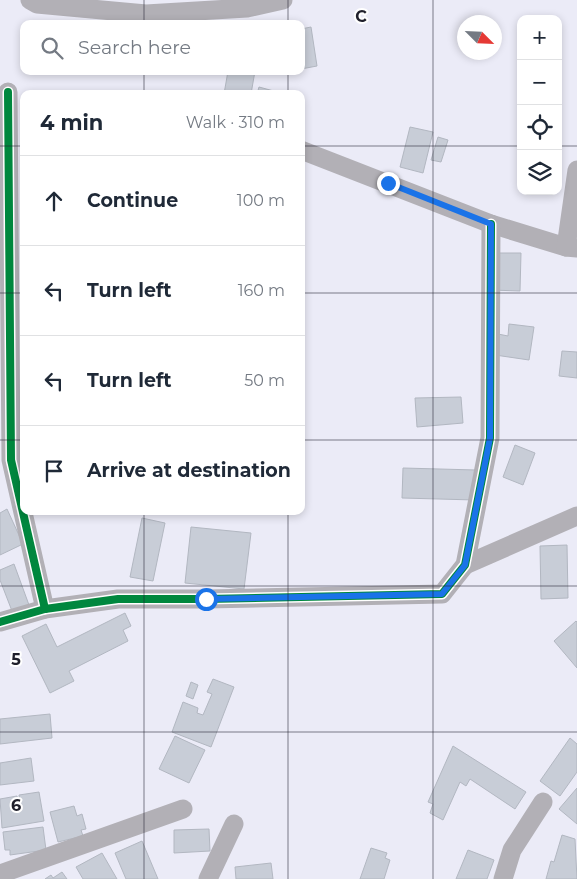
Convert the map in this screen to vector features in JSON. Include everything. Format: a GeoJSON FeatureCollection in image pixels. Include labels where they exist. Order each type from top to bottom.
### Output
{"type":"FeatureCollection","features":[{"type":"Feature","properties":{"kind":"street"},"geometry":{"type":"LineString","coordinates":[[30,0],[37,4],[146,14],[247,8],[283,0]]}},
{"type":"Feature","properties":{"kind":"street"},"geometry":{"type":"LineString","coordinates":[[11,92],[11,460],[20,499]]}},
{"type":"Feature","properties":{"kind":"street"},"geometry":{"type":"LineString","coordinates":[[305,152],[491,224],[571,247],[577,170]]}},
{"type":"Feature","properties":{"kind":"street"},"geometry":{"type":"LineString","coordinates":[[0,622],[45,609],[118,598],[206,599],[442,594],[465,565],[490,438],[491,224]]}},
{"type":"Feature","properties":{"kind":"street"},"geometry":{"type":"LineString","coordinates":[[24,515],[45,609]]}},
{"type":"Feature","properties":{"kind":"street"},"geometry":{"type":"LineString","coordinates":[[465,565],[577,516]]}},
{"type":"Feature","properties":{"kind":"street"},"geometry":{"type":"LineString","coordinates":[[503,879],[512,850],[543,802]]}},
{"type":"Feature","properties":{"kind":"street"},"geometry":{"type":"LineString","coordinates":[[0,874],[183,808]]}},
{"type":"Feature","properties":{"kind":"street"},"geometry":{"type":"LineString","coordinates":[[208,879],[234,824]]}},
{"type":"Feature","properties":{"kind":"building"},"geometry":{"type":"Polygon","coordinates":[[[311,27],[317,66],[305,68],[305,28],[311,27]]]}},
{"type":"Feature","properties":{"kind":"building"},"geometry":{"type":"Polygon","coordinates":[[[227,75],[254,75],[252,90],[225,90],[227,75]]]}},
{"type":"Feature","properties":{"kind":"building"},"geometry":{"type":"Polygon","coordinates":[[[259,87],[270,90],[258,90],[259,87]]]}},
{"type":"Feature","properties":{"kind":"building"},"geometry":{"type":"Polygon","coordinates":[[[410,127],[433,132],[423,173],[400,167],[410,127]]]}},
{"type":"Feature","properties":{"kind":"building"},"geometry":{"type":"Polygon","coordinates":[[[438,137],[448,140],[441,162],[431,160],[438,137]]]}},
{"type":"Feature","properties":{"kind":"building"},"geometry":{"type":"Polygon","coordinates":[[[492,253],[521,253],[520,291],[491,290],[492,253]]]}},
{"type":"Feature","properties":{"kind":"building"},"geometry":{"type":"Polygon","coordinates":[[[509,324],[534,327],[529,360],[495,355],[498,334],[508,336],[509,324]]]}},
{"type":"Feature","properties":{"kind":"building"},"geometry":{"type":"Polygon","coordinates":[[[562,351],[577,352],[577,378],[559,376],[562,351]]]}},
{"type":"Feature","properties":{"kind":"building"},"geometry":{"type":"Polygon","coordinates":[[[461,397],[463,423],[417,427],[415,398],[461,397]]]}},
{"type":"Feature","properties":{"kind":"building"},"geometry":{"type":"Polygon","coordinates":[[[515,445],[535,453],[523,485],[503,477],[515,445]]]}},
{"type":"Feature","properties":{"kind":"building"},"geometry":{"type":"Polygon","coordinates":[[[403,468],[476,470],[475,500],[402,498],[403,468]]]}},
{"type":"Feature","properties":{"kind":"building"},"geometry":{"type":"Polygon","coordinates":[[[7,509],[23,544],[0,555],[0,513],[7,509]]]}},
{"type":"Feature","properties":{"kind":"building"},"geometry":{"type":"Polygon","coordinates":[[[142,518],[165,523],[153,581],[130,577],[142,518]]]}},
{"type":"Feature","properties":{"kind":"building"},"geometry":{"type":"Polygon","coordinates":[[[191,527],[251,533],[244,589],[185,583],[191,527]]]}},
{"type":"Feature","properties":{"kind":"building"},"geometry":{"type":"Polygon","coordinates":[[[567,545],[568,598],[541,599],[540,546],[567,545]]]}},
{"type":"Feature","properties":{"kind":"building"},"geometry":{"type":"Polygon","coordinates":[[[14,564],[29,605],[12,611],[0,580],[0,570],[14,564]]]}},
{"type":"Feature","properties":{"kind":"building"},"geometry":{"type":"Polygon","coordinates":[[[125,613],[131,626],[123,630],[128,641],[69,671],[74,681],[50,693],[22,636],[46,624],[57,647],[125,613]]]}},
{"type":"Feature","properties":{"kind":"building"},"geometry":{"type":"Polygon","coordinates":[[[577,622],[577,668],[554,641],[577,622]]]}},
{"type":"Feature","properties":{"kind":"building"},"geometry":{"type":"Polygon","coordinates":[[[213,679],[234,687],[211,747],[172,732],[183,702],[198,708],[197,713],[203,715],[212,694],[207,692],[213,679]]]}},
{"type":"Feature","properties":{"kind":"building"},"geometry":{"type":"Polygon","coordinates":[[[191,682],[198,685],[193,699],[186,696],[191,682]]]}},
{"type":"Feature","properties":{"kind":"building"},"geometry":{"type":"Polygon","coordinates":[[[50,714],[52,738],[0,744],[0,719],[50,714]]]}},
{"type":"Feature","properties":{"kind":"building"},"geometry":{"type":"Polygon","coordinates":[[[175,736],[205,750],[189,783],[159,769],[175,736]]]}},
{"type":"Feature","properties":{"kind":"building"},"geometry":{"type":"Polygon","coordinates":[[[570,738],[577,744],[577,772],[560,796],[540,781],[570,738]]]}},
{"type":"Feature","properties":{"kind":"building"},"geometry":{"type":"Polygon","coordinates":[[[453,746],[526,792],[515,809],[470,779],[466,786],[460,782],[443,820],[430,813],[433,804],[428,802],[453,746]]]}},
{"type":"Feature","properties":{"kind":"building"},"geometry":{"type":"Polygon","coordinates":[[[31,758],[34,781],[0,785],[0,763],[31,758]]]}},
{"type":"Feature","properties":{"kind":"building"},"geometry":{"type":"Polygon","coordinates":[[[577,788],[577,824],[559,809],[577,788]]]}},
{"type":"Feature","properties":{"kind":"building"},"geometry":{"type":"Polygon","coordinates":[[[39,792],[44,821],[2,828],[0,799],[17,796],[19,809],[21,808],[19,795],[39,792]]]}},
{"type":"Feature","properties":{"kind":"building"},"geometry":{"type":"Polygon","coordinates":[[[74,806],[77,816],[82,814],[86,829],[81,830],[83,836],[58,842],[50,812],[74,806]]]}},
{"type":"Feature","properties":{"kind":"building"},"geometry":{"type":"Polygon","coordinates":[[[43,827],[46,850],[10,855],[10,850],[5,850],[3,832],[43,827]]]}},
{"type":"Feature","properties":{"kind":"building"},"geometry":{"type":"Polygon","coordinates":[[[209,829],[210,851],[174,853],[174,830],[209,829]]]}},
{"type":"Feature","properties":{"kind":"building"},"geometry":{"type":"Polygon","coordinates":[[[562,835],[575,839],[577,879],[546,879],[551,861],[554,862],[562,835]]]}},
{"type":"Feature","properties":{"kind":"building"},"geometry":{"type":"Polygon","coordinates":[[[142,841],[158,879],[126,879],[115,853],[142,841]]]}},
{"type":"Feature","properties":{"kind":"building"},"geometry":{"type":"Polygon","coordinates":[[[371,848],[387,853],[385,858],[390,860],[384,879],[360,879],[371,848]]]}},
{"type":"Feature","properties":{"kind":"building"},"geometry":{"type":"Polygon","coordinates":[[[468,850],[494,860],[487,879],[456,879],[468,850]]]}},
{"type":"Feature","properties":{"kind":"building"},"geometry":{"type":"Polygon","coordinates":[[[102,853],[117,879],[83,879],[76,867],[102,853]]]}},
{"type":"Feature","properties":{"kind":"building"},"geometry":{"type":"Polygon","coordinates":[[[271,863],[273,879],[236,879],[235,867],[271,863]]]}},
{"type":"Feature","properties":{"kind":"building"},"geometry":{"type":"Polygon","coordinates":[[[62,872],[67,879],[45,879],[51,875],[53,878],[62,872]]]}},
{"type":"Feature","properties":{"kind":"cycle path"},"geometry":{"type":"LineString","coordinates":[[8,92],[11,460],[20,499]]}},
{"type":"Feature","properties":{"kind":"cycle path"},"geometry":{"type":"LineString","coordinates":[[0,622],[45,609],[118,599],[442,594],[465,565],[490,438],[491,224]]}},
{"type":"Feature","properties":{"kind":"cycle path"},"geometry":{"type":"LineString","coordinates":[[24,515],[45,609]]}},
{"type":"Feature","properties":{"kind":"route"},"geometry":{"type":"LineString","coordinates":[[206,599],[442,594],[465,565],[490,438],[491,224],[388,183]]}}]}
